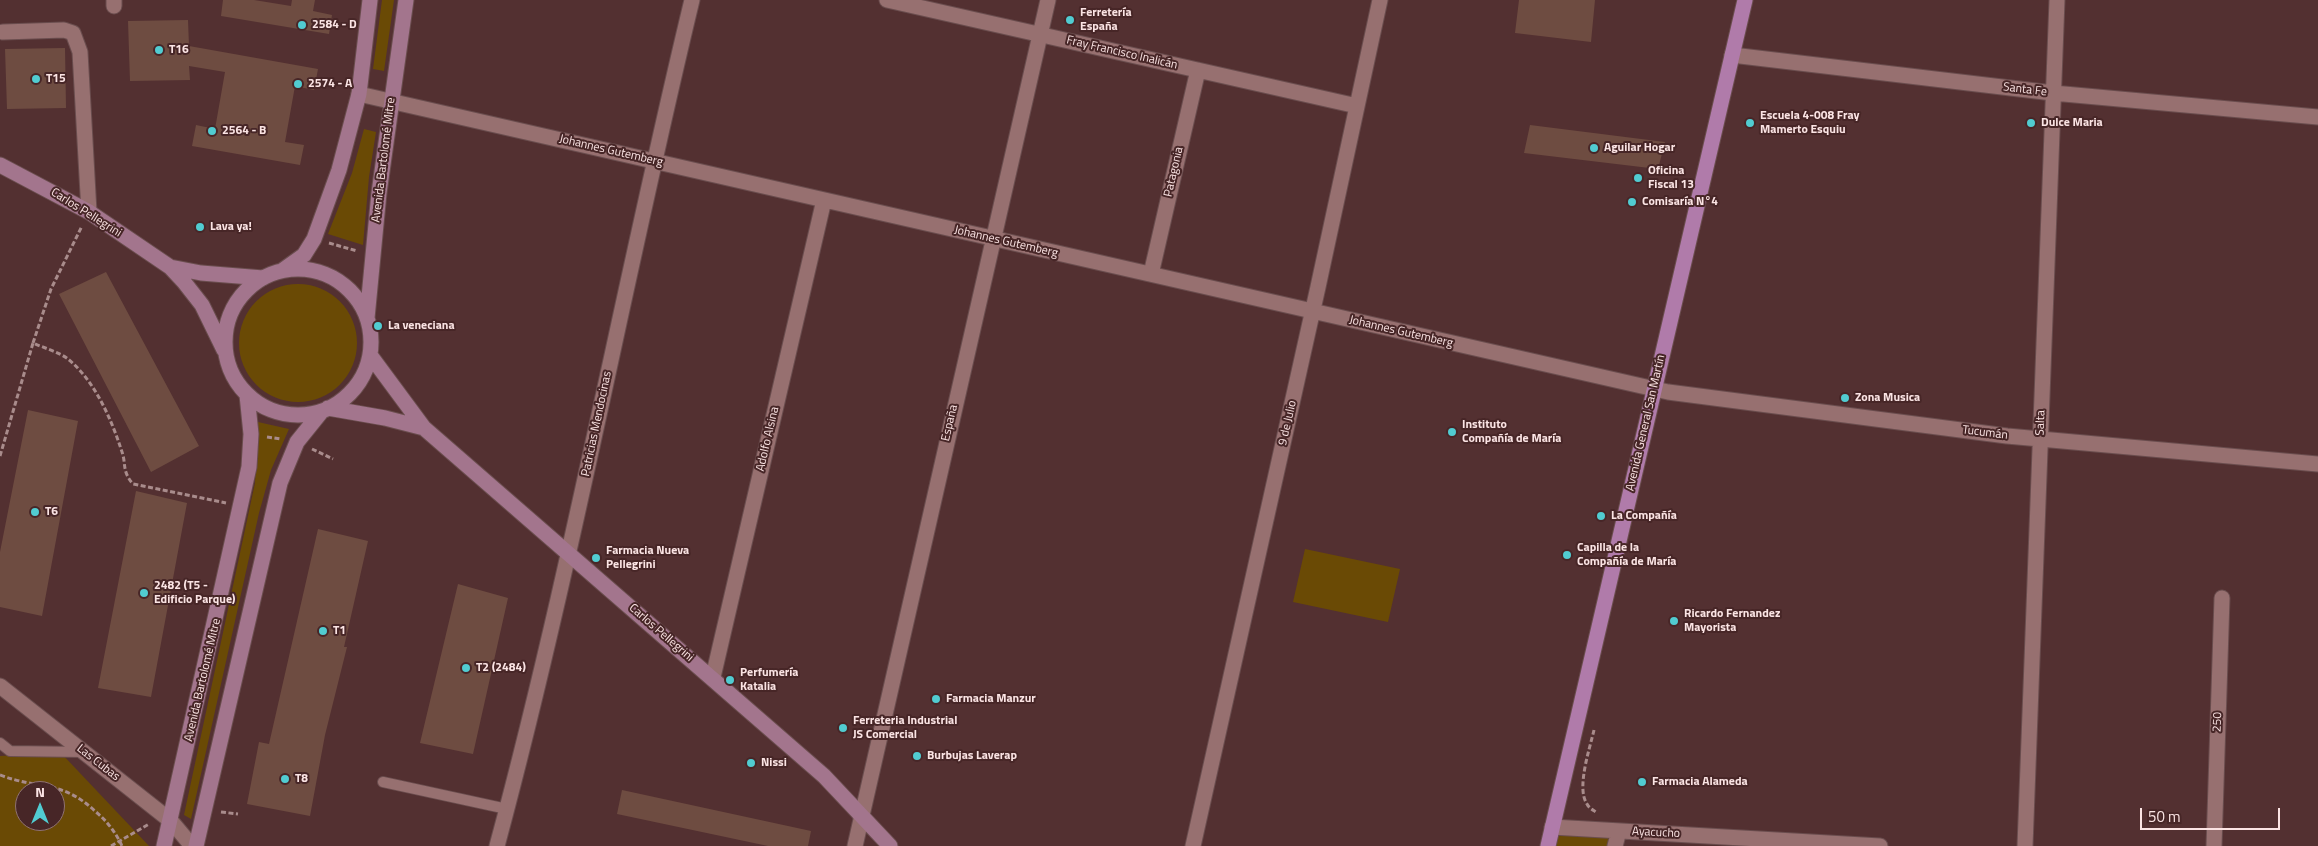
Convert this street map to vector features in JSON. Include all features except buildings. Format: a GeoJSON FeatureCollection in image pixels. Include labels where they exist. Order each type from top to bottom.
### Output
{"type":"FeatureCollection","features":[{"type":"Feature","properties":{"kind":"main road","name":"Avenida General San Martín"},"geometry":{"type":"LineString","coordinates":[[1548,846],[1745,0]]}},
{"type":"Feature","properties":{"kind":"street"},"geometry":{"type":"LineString","coordinates":[[283,271],[304,255],[314,239],[339,170],[359,94],[370,0]]}},
{"type":"Feature","properties":{"kind":"street","name":"Avenida Bartolomé Mitre"},"geometry":{"type":"LineString","coordinates":[[367,320],[379,193],[406,0]]}},
{"type":"Feature","properties":{"kind":"street","name":"Patricias Mendocinas"},"geometry":{"type":"LineString","coordinates":[[497,846],[569,554],[654,161],[692,0]]}},
{"type":"Feature","properties":{"kind":"street","name":"Fray Francisco Inalicán"},"geometry":{"type":"LineString","coordinates":[[887,0],[1357,106]]}},
{"type":"Feature","properties":{"kind":"street","name":"España"},"geometry":{"type":"LineString","coordinates":[[855,846],[1048,0]]}},
{"type":"Feature","properties":{"kind":"street","name":"9 de Julio"},"geometry":{"type":"LineString","coordinates":[[1193,846],[1380,0]]}},
{"type":"Feature","properties":{"kind":"street","name":"Salta"},"geometry":{"type":"LineString","coordinates":[[2025,846],[2057,0]]}},
{"type":"Feature","properties":{"kind":"street"},"geometry":{"type":"LineString","coordinates":[[3,32],[64,30],[73,33],[80,52],[88,212]]}},
{"type":"Feature","properties":{"kind":"street","name":"Santa Fe"},"geometry":{"type":"LineString","coordinates":[[1732,55],[2053,93],[2318,117]]}},
{"type":"Feature","properties":{"kind":"street","name":"Patagonia"},"geometry":{"type":"LineString","coordinates":[[1150,274],[1198,70]]}},
{"type":"Feature","properties":{"kind":"street","name":"Johannes Gutemberg"},"geometry":{"type":"LineString","coordinates":[[359,94],[1654,389]]}},
{"type":"Feature","properties":{"kind":"street","name":"Carlos Pellegrini"},"geometry":{"type":"LineString","coordinates":[[0,165],[88,212],[170,267],[189,287],[202,305],[225,352]]}},
{"type":"Feature","properties":{"kind":"street","name":"Adolfo Alsina"},"geometry":{"type":"LineString","coordinates":[[713,677],[824,200]]}},
{"type":"Feature","properties":{"kind":"street","name":"Carlos Pellegrini"},"geometry":{"type":"LineString","coordinates":[[170,267],[210,274],[263,278]]}},
{"type":"Feature","properties":{"kind":"street"},"geometry":{"type":"LineString","coordinates":[[299,269],[329,276],[346,287],[359,302],[367,320],[371,337],[370,355],[359,382],[346,398],[325,410],[302,415],[282,413],[263,406],[247,395],[232,375],[225,352],[225,330],[232,309],[245,291],[263,278],[283,271],[299,269]]}},
{"type":"Feature","properties":{"kind":"street","name":"Carlos Pellegrini"},"geometry":{"type":"LineString","coordinates":[[370,355],[424,428],[713,677],[824,776],[890,846]]}},
{"type":"Feature","properties":{"kind":"street","name":"Tucumán"},"geometry":{"type":"LineString","coordinates":[[1654,389],[2040,439],[2318,464]]}},
{"type":"Feature","properties":{"kind":"street","name":"Avenida Bartolomé Mitre"},"geometry":{"type":"LineString","coordinates":[[164,846],[241,506],[250,451],[247,395]]}},
{"type":"Feature","properties":{"kind":"street"},"geometry":{"type":"LineString","coordinates":[[196,846],[280,482],[297,442],[325,410]]}},
{"type":"Feature","properties":{"kind":"street","name":"Carlos Pellegrini"},"geometry":{"type":"LineString","coordinates":[[325,410],[385,418],[424,428]]}},
{"type":"Feature","properties":{"kind":"street","name":"250"},"geometry":{"type":"LineString","coordinates":[[2214,846],[2222,598]]}},
{"type":"Feature","properties":{"kind":"street","name":"Las Cubas"},"geometry":{"type":"LineString","coordinates":[[0,686],[171,821],[192,846]]}},
{"type":"Feature","properties":{"kind":"street","name":"Ayacucho"},"geometry":{"type":"LineString","coordinates":[[1552,827],[1619,831],[1711,841],[1880,846]]}},
{"type":"Feature","properties":{"kind":"street"},"geometry":{"type":"LineString","coordinates":[[1615,846],[1619,831]]}},
{"type":"Feature","properties":{"kind":"lane"},"geometry":{"type":"LineString","coordinates":[[0,742],[10,751],[84,752]]}},
{"type":"Feature","properties":{"kind":"lane"},"geometry":{"type":"LineString","coordinates":[[383,782],[507,810]]}},
{"type":"Feature","properties":{"kind":"path"},"geometry":{"type":"LineString","coordinates":[[0,456],[51,289],[88,212]]}},
{"type":"Feature","properties":{"kind":"path"},"geometry":{"type":"LineString","coordinates":[[314,239],[374,256]]}},
{"type":"Feature","properties":{"kind":"path"},"geometry":{"type":"LineString","coordinates":[[33,343],[67,358],[87,379],[114,429],[124,455],[125,475],[133,484],[241,506]]}},
{"type":"Feature","properties":{"kind":"path"},"geometry":{"type":"LineString","coordinates":[[1595,727],[1584,774],[1583,795],[1587,806],[1600,817],[1601,830]]}},
{"type":"Feature","properties":{"kind":"path"},"geometry":{"type":"LineString","coordinates":[[0,775],[66,790],[82,799],[106,821],[122,846]]}},
{"type":"Feature","properties":{"kind":"path"},"geometry":{"type":"LineString","coordinates":[[111,846],[152,822],[171,821]]}},
{"type":"Feature","properties":{"kind":"shaded area"},"geometry":{"type":"Polygon","coordinates":[[[382,0],[394,0],[384,71],[373,69],[382,0]]]}},
{"type":"Feature","properties":{"kind":"shaded area"},"geometry":{"type":"Polygon","coordinates":[[[364,129],[376,132],[369,177],[363,245],[328,234],[352,173],[364,129]]]}},
{"type":"Feature","properties":{"kind":"shaded area"},"geometry":{"type":"Polygon","coordinates":[[[298,284],[321,288],[340,301],[353,320],[357,343],[353,366],[340,385],[321,398],[298,402],[275,398],[256,385],[243,366],[239,343],[243,320],[256,301],[275,288],[298,284]]]}},
{"type":"Feature","properties":{"kind":"shaded area"},"geometry":{"type":"Polygon","coordinates":[[[258,422],[289,429],[271,470],[259,513],[191,819],[184,815],[255,483],[258,422]]]}},
{"type":"Feature","properties":{"kind":"shaded area"},"geometry":{"type":"Polygon","coordinates":[[[1305,549],[1400,569],[1388,622],[1293,602],[1305,549]]]}},
{"type":"Feature","properties":{"kind":"shaded area"},"geometry":{"type":"Polygon","coordinates":[[[61,753],[149,846],[0,846],[0,756],[61,753]]]}},
{"type":"Feature","properties":{"kind":"shaded area"},"geometry":{"type":"Polygon","coordinates":[[[1552,827],[1619,831],[1615,846],[1548,846],[1552,827]]]}},
{"type":"Feature","properties":{"kind":"place","name":"Ferretería España"},"geometry":{"type":"Point","coordinates":[1070,20]}},
{"type":"Feature","properties":{"kind":"place","name":"2584 - D"},"geometry":{"type":"Point","coordinates":[302,25]}},
{"type":"Feature","properties":{"kind":"place","name":"T16"},"geometry":{"type":"Point","coordinates":[159,50]}},
{"type":"Feature","properties":{"kind":"place","name":"T15"},"geometry":{"type":"Point","coordinates":[36,79]}},
{"type":"Feature","properties":{"kind":"place","name":"2574 - A"},"geometry":{"type":"Point","coordinates":[298,84]}},
{"type":"Feature","properties":{"kind":"place","name":"Escuela 4-008 Fray Mamerto Esquiu"},"geometry":{"type":"Point","coordinates":[1750,123]}},
{"type":"Feature","properties":{"kind":"place","name":"Dulce Maria"},"geometry":{"type":"Point","coordinates":[2031,123]}},
{"type":"Feature","properties":{"kind":"place","name":"2564 - B"},"geometry":{"type":"Point","coordinates":[212,131]}},
{"type":"Feature","properties":{"kind":"place","name":"Aguilar Hogar"},"geometry":{"type":"Point","coordinates":[1594,148]}},
{"type":"Feature","properties":{"kind":"place","name":"Oficina Fiscal 13"},"geometry":{"type":"Point","coordinates":[1638,178]}},
{"type":"Feature","properties":{"kind":"place","name":"Comisaría N°4"},"geometry":{"type":"Point","coordinates":[1632,202]}},
{"type":"Feature","properties":{"kind":"place","name":"Lava ya!"},"geometry":{"type":"Point","coordinates":[200,227]}},
{"type":"Feature","properties":{"kind":"place","name":"La veneciana"},"geometry":{"type":"Point","coordinates":[378,326]}},
{"type":"Feature","properties":{"kind":"place","name":"Zona Musica"},"geometry":{"type":"Point","coordinates":[1845,398]}},
{"type":"Feature","properties":{"kind":"place","name":"Instituto Compañía de María"},"geometry":{"type":"Point","coordinates":[1452,432]}},
{"type":"Feature","properties":{"kind":"place","name":"T6"},"geometry":{"type":"Point","coordinates":[35,512]}},
{"type":"Feature","properties":{"kind":"place","name":"La Compañía"},"geometry":{"type":"Point","coordinates":[1601,516]}},
{"type":"Feature","properties":{"kind":"place","name":"Capilla de la Compañía de María"},"geometry":{"type":"Point","coordinates":[1567,555]}},
{"type":"Feature","properties":{"kind":"place","name":"Farmacia Nueva Pellegrini"},"geometry":{"type":"Point","coordinates":[596,558]}},
{"type":"Feature","properties":{"kind":"place","name":"2482 (T5 - Edificio Parque)"},"geometry":{"type":"Point","coordinates":[144,593]}},
{"type":"Feature","properties":{"kind":"place","name":"Ricardo Fernandez Mayorista"},"geometry":{"type":"Point","coordinates":[1674,621]}},
{"type":"Feature","properties":{"kind":"place","name":"T1"},"geometry":{"type":"Point","coordinates":[323,631]}},
{"type":"Feature","properties":{"kind":"place","name":"T2 (2484)"},"geometry":{"type":"Point","coordinates":[466,668]}},
{"type":"Feature","properties":{"kind":"place","name":"Perfumería Katalia"},"geometry":{"type":"Point","coordinates":[730,680]}},
{"type":"Feature","properties":{"kind":"place","name":"Farmacia Manzur"},"geometry":{"type":"Point","coordinates":[936,699]}},
{"type":"Feature","properties":{"kind":"place","name":"Ferreteria Industrial JS Comercial"},"geometry":{"type":"Point","coordinates":[843,728]}},
{"type":"Feature","properties":{"kind":"place","name":"Burbujas Laverap"},"geometry":{"type":"Point","coordinates":[917,756]}},
{"type":"Feature","properties":{"kind":"place","name":"Nissi"},"geometry":{"type":"Point","coordinates":[751,763]}},
{"type":"Feature","properties":{"kind":"place","name":"T8"},"geometry":{"type":"Point","coordinates":[285,779]}},
{"type":"Feature","properties":{"kind":"place","name":"Farmacia Alameda"},"geometry":{"type":"Point","coordinates":[1642,782]}}]}
